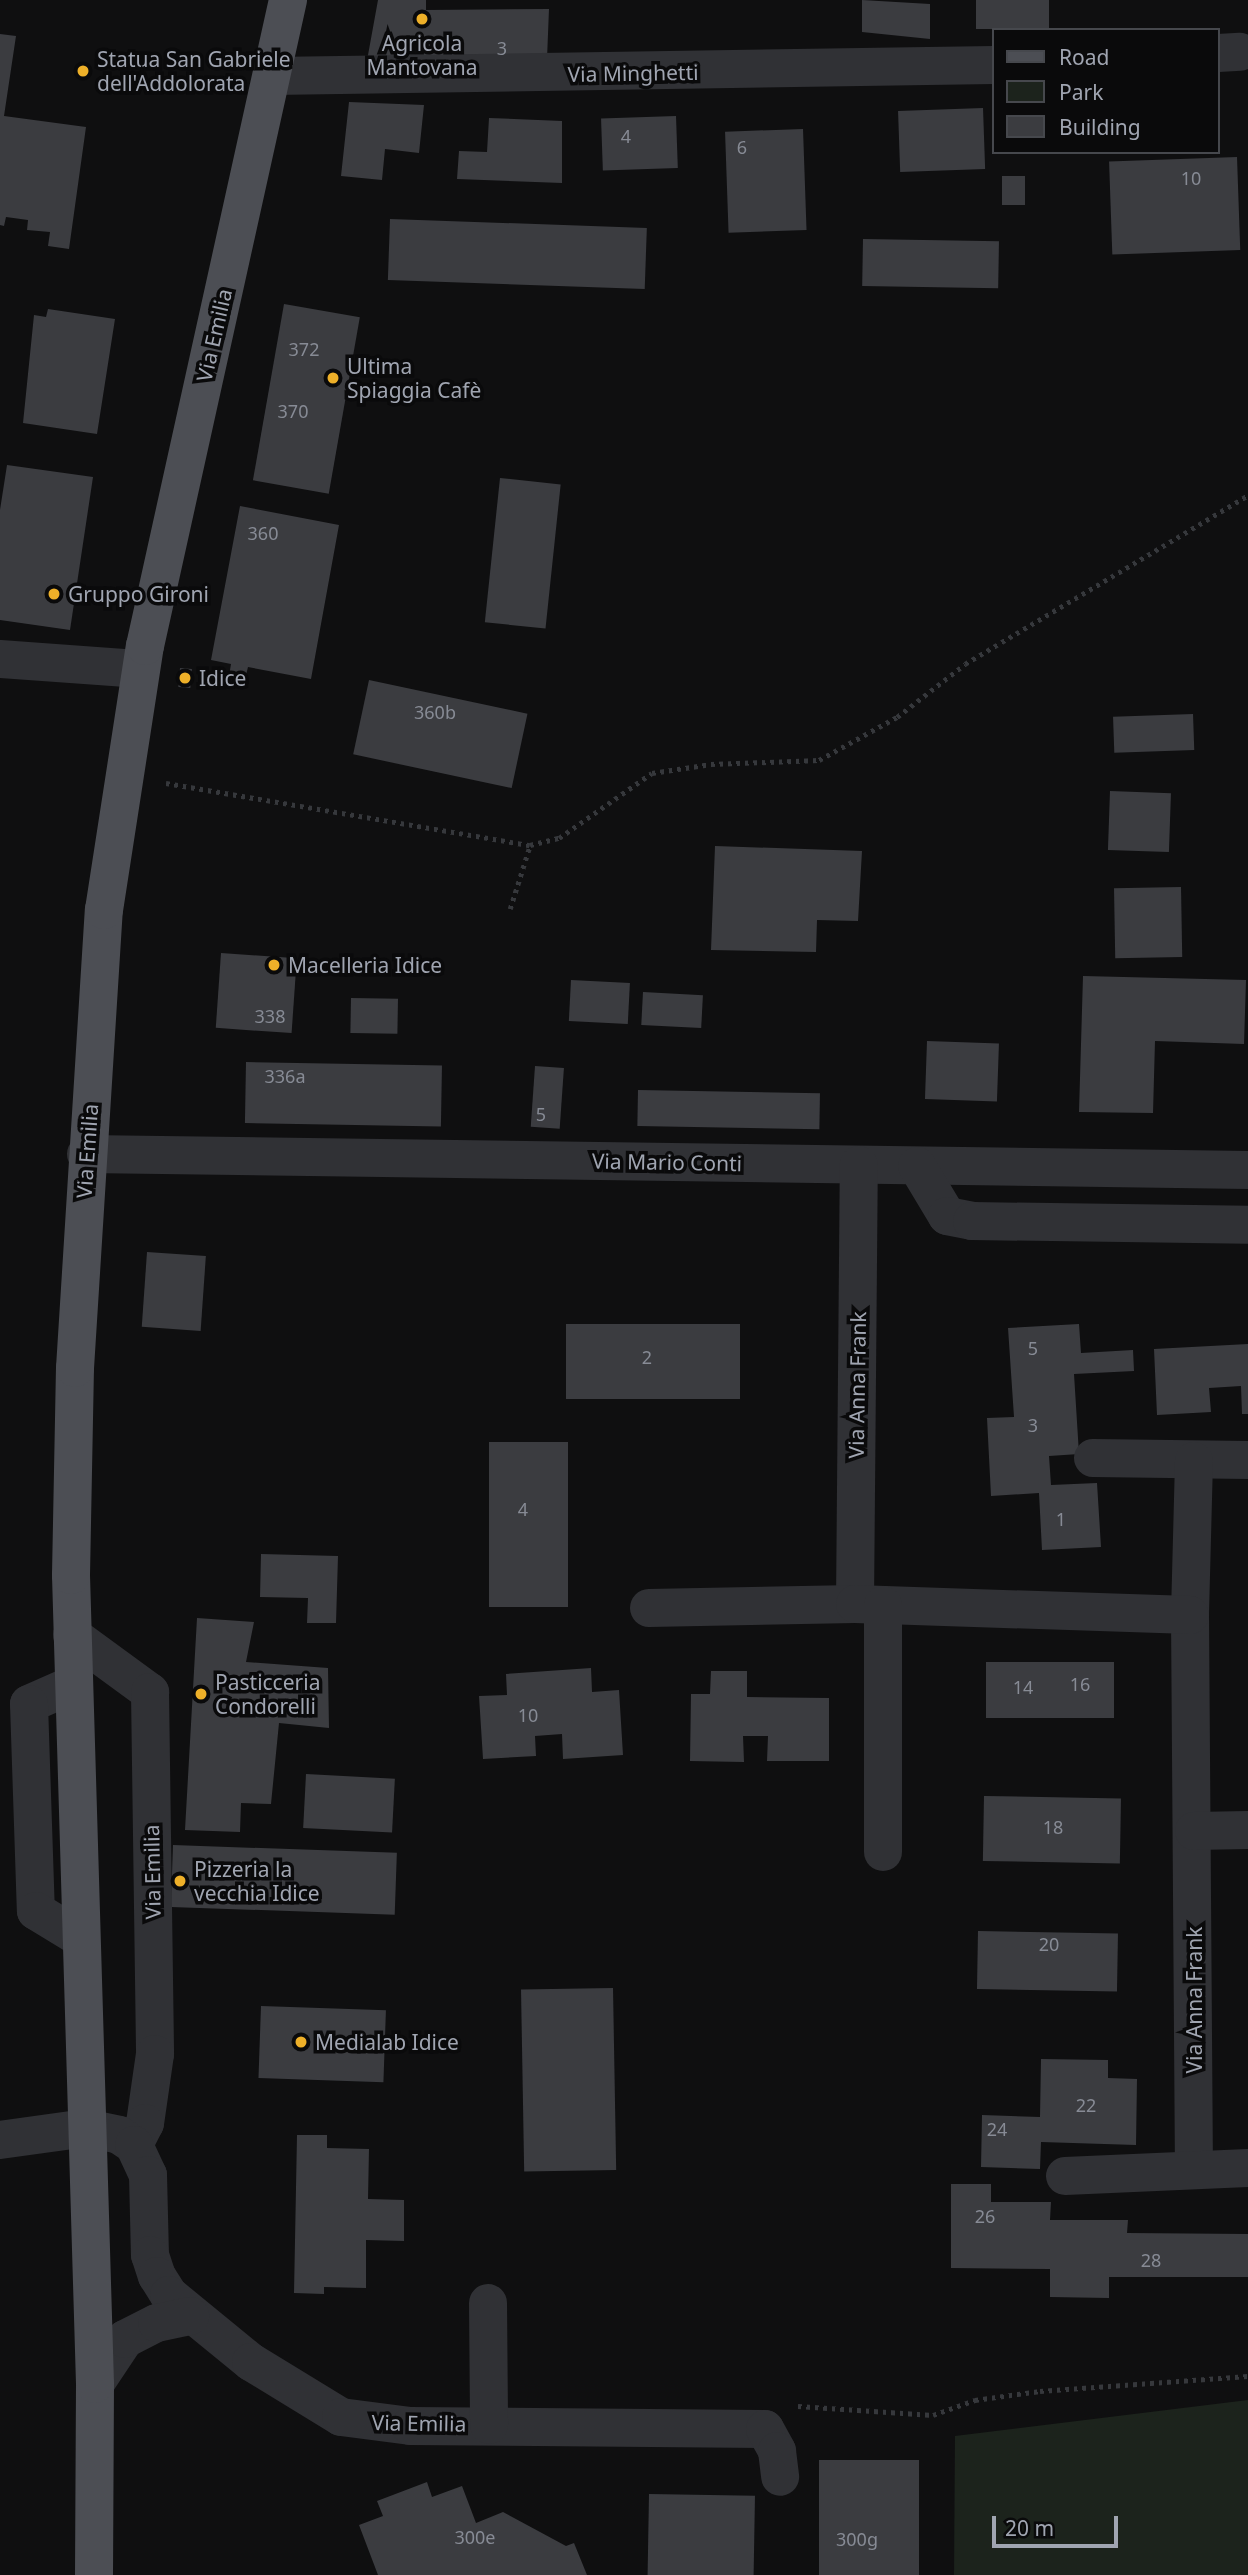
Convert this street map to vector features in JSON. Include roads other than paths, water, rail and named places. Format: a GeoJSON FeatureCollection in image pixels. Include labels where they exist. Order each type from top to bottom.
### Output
{"type":"FeatureCollection","features":[{"type":"Feature","properties":{"kind":"main road","name":"Via Emilia"},"geometry":{"type":"LineString","coordinates":[[94,2575],[95,2384],[72,1635],[75,1368],[86,1154],[104,910],[141,669],[288,0]]}},
{"type":"Feature","properties":{"kind":"street","name":"Via Minghetti"},"geometry":{"type":"LineString","coordinates":[[272,76],[992,65]]}},
{"type":"Feature","properties":{"kind":"street"},"geometry":{"type":"LineString","coordinates":[[0,659],[141,669]]}},
{"type":"Feature","properties":{"kind":"street","name":"Via Mario Conti"},"geometry":{"type":"LineString","coordinates":[[86,1154],[1248,1170]]}},
{"type":"Feature","properties":{"kind":"street","name":"Via Anna Frank"},"geometry":{"type":"LineString","coordinates":[[859,1165],[869,1605],[883,1852]]}},
{"type":"Feature","properties":{"kind":"street"},"geometry":{"type":"LineString","coordinates":[[917,1166],[947,1216],[972,1221],[1248,1225]]}},
{"type":"Feature","properties":{"kind":"street"},"geometry":{"type":"LineString","coordinates":[[1093,1458],[1248,1460]]}},
{"type":"Feature","properties":{"kind":"street","name":"Via Anna Frank"},"geometry":{"type":"LineString","coordinates":[[1194,1461],[1190,1615],[1194,1831],[1194,2169]]}},
{"type":"Feature","properties":{"kind":"street"},"geometry":{"type":"LineString","coordinates":[[649,1608],[869,1605],[1190,1615]]}},
{"type":"Feature","properties":{"kind":"street","name":"Via Emilia"},"geometry":{"type":"LineString","coordinates":[[72,1635],[149,1692],[155,2054],[145,2123],[134,2146],[148,2175],[150,2255],[156,2276],[190,2316],[251,2362],[341,2417],[384,2425],[765,2428],[777,2451],[780,2477]]}},
{"type":"Feature","properties":{"kind":"street"},"geometry":{"type":"LineString","coordinates":[[1194,1831],[1248,1830]]}},
{"type":"Feature","properties":{"kind":"street"},"geometry":{"type":"LineString","coordinates":[[0,2140],[87,2128],[119,2135],[134,2146]]}},
{"type":"Feature","properties":{"kind":"street"},"geometry":{"type":"LineString","coordinates":[[1065,2176],[1248,2168]]}},
{"type":"Feature","properties":{"kind":"street","name":"Via Emilia"},"geometry":{"type":"LineString","coordinates":[[488,2303],[489,2425]]}},
{"type":"Feature","properties":{"kind":"street"},"geometry":{"type":"LineString","coordinates":[[95,2384],[125,2339],[157,2323],[190,2316]]}},
{"type":"Feature","properties":{"kind":"place","name":"Agricola Mantovana"},"geometry":{"type":"Point","coordinates":[422,19]}},
{"type":"Feature","properties":{"kind":"place","name":"Statua San Gabriele dell'Addolorata"},"geometry":{"type":"Point","coordinates":[83,71]}},
{"type":"Feature","properties":{"kind":"place","name":"Ultima Spiaggia Cafè"},"geometry":{"type":"Point","coordinates":[333,378]}},
{"type":"Feature","properties":{"kind":"place","name":"Gruppo Gironi"},"geometry":{"type":"Point","coordinates":[54,594]}},
{"type":"Feature","properties":{"kind":"place","name":"Idice"},"geometry":{"type":"Point","coordinates":[185,678]}},
{"type":"Feature","properties":{"kind":"place","name":"Macelleria Idice"},"geometry":{"type":"Point","coordinates":[274,965]}},
{"type":"Feature","properties":{"kind":"place","name":"Pasticceria Condorelli"},"geometry":{"type":"Point","coordinates":[201,1694]}},
{"type":"Feature","properties":{"kind":"place","name":"Pizzeria la vecchia Idice"},"geometry":{"type":"Point","coordinates":[180,1881]}},
{"type":"Feature","properties":{"kind":"place","name":"Medialab Idice"},"geometry":{"type":"Point","coordinates":[301,2042]}}]}
